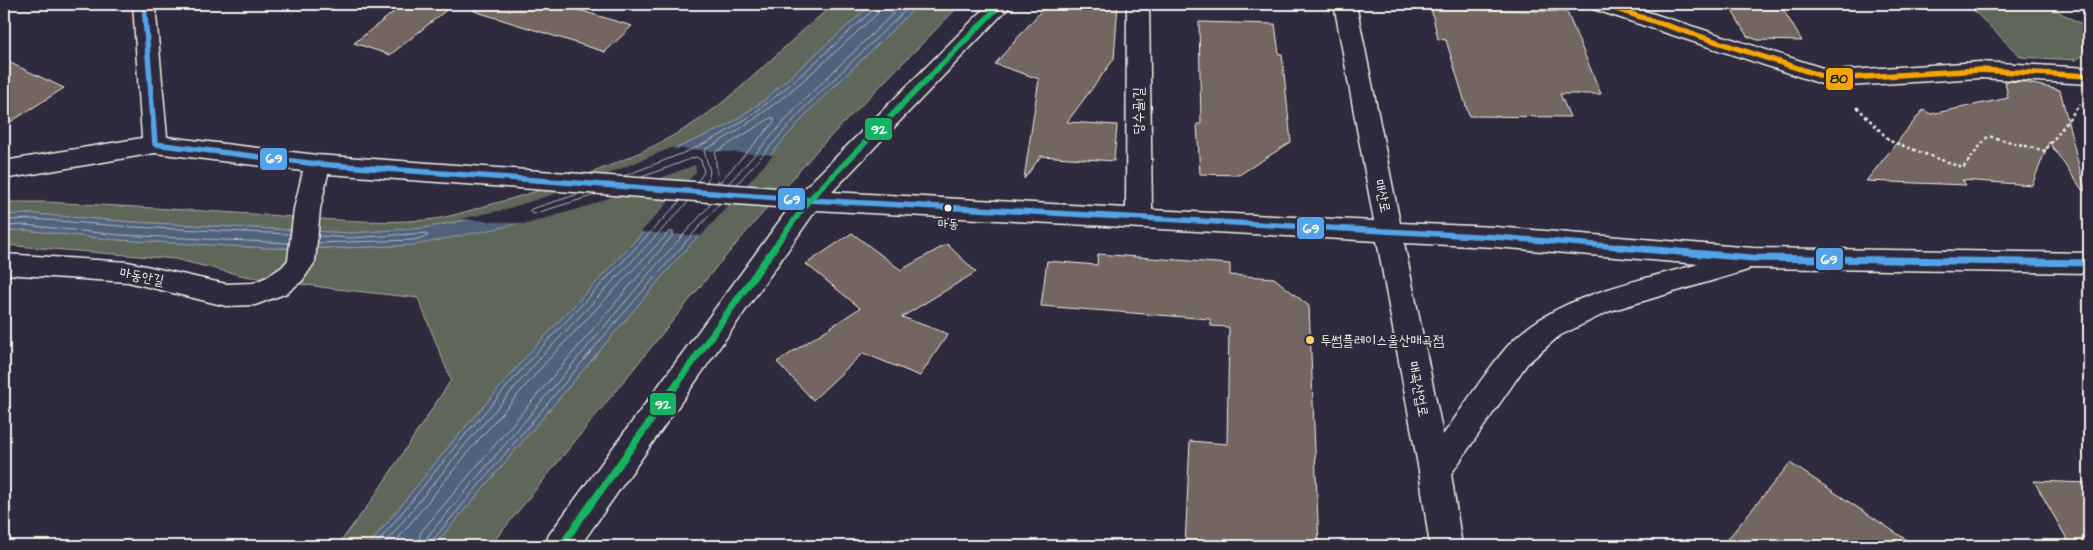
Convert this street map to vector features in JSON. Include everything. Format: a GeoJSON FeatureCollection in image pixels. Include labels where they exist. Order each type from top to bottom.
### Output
{"type":"FeatureCollection","features":[{"type":"Feature","properties":{"kind":"street"},"geometry":{"type":"LineString","coordinates":[[144,4],[155,144]]}},
{"type":"Feature","properties":{"kind":"street"},"geometry":{"type":"LineString","coordinates":[[561,546],[809,200],[1001,4]]}},
{"type":"Feature","properties":{"kind":"street","name":"당수골1길"},"geometry":{"type":"LineString","coordinates":[[1138,4],[1139,218]]}},
{"type":"Feature","properties":{"kind":"street","name":"매산로"},"geometry":{"type":"LineString","coordinates":[[1345,4],[1390,232],[1495,237],[1753,258],[2089,263]]}},
{"type":"Feature","properties":{"kind":"street"},"geometry":{"type":"LineString","coordinates":[[1601,4],[1831,79],[1980,70],[2089,76]]}},
{"type":"Feature","properties":{"kind":"street"},"geometry":{"type":"LineString","coordinates":[[4,170],[155,144],[318,164],[809,200],[1390,232]]}},
{"type":"Feature","properties":{"kind":"street","name":"마동안길"},"geometry":{"type":"LineString","coordinates":[[4,264],[128,272],[226,295],[255,294],[277,285],[292,274],[301,262],[307,209],[318,164]]}},
{"type":"Feature","properties":{"kind":"street","name":"매곡산업로"},"geometry":{"type":"LineString","coordinates":[[1390,232],[1435,471],[1446,546]]}},
{"type":"Feature","properties":{"kind":"street"},"geometry":{"type":"LineString","coordinates":[[1435,471],[1517,356],[1549,328],[1602,302],[1753,258]]}},
{"type":"Feature","properties":{"kind":"path"},"geometry":{"type":"LineString","coordinates":[[1831,79],[1890,142],[1963,168],[1988,136],[2045,151],[2084,99]]}},
{"type":"Feature","properties":{"kind":"green space"},"geometry":{"type":"Polygon","coordinates":[[[835,4],[872,4],[763,101],[725,127],[642,163],[503,213],[424,228],[351,233],[132,222],[34,214],[4,215],[4,202],[45,202],[366,221],[426,220],[451,216],[586,175],[632,156],[676,134],[719,106],[835,4]]]}},
{"type":"Feature","properties":{"kind":"green space"},"geometry":{"type":"Polygon","coordinates":[[[919,4],[961,4],[819,148],[717,266],[490,546],[434,546],[667,271],[811,109],[919,4]]]}},
{"type":"Feature","properties":{"kind":"green space"},"geometry":{"type":"Polygon","coordinates":[[[1991,4],[2044,4],[2089,28],[2089,51],[2076,60],[2021,57],[1970,7],[1991,4]]]}},
{"type":"Feature","properties":{"kind":"green space"},"geometry":{"type":"Polygon","coordinates":[[[697,161],[699,173],[533,349],[455,439],[368,546],[337,546],[372,500],[451,380],[418,298],[244,276],[175,259],[4,245],[4,231],[24,230],[119,240],[269,248],[415,245],[697,161]]]}},
{"type":"Feature","properties":{"kind":"water"},"geometry":{"type":"Polygon","coordinates":[[[872,4],[919,4],[811,109],[667,271],[434,546],[368,546],[455,439],[533,349],[699,173],[697,162],[584,204],[504,227],[415,245],[269,248],[119,240],[24,230],[4,231],[4,215],[34,214],[132,222],[351,233],[424,228],[503,213],[642,163],[725,127],[763,101],[872,4]]]}},
{"type":"Feature","properties":{"kind":"pier"},"geometry":{"type":"Polygon","coordinates":[[[671,148],[773,155],[701,236],[641,232],[696,172],[695,165],[585,207],[526,224],[460,219],[503,210],[576,187],[671,148]]]}},
{"type":"Feature","properties":{"kind":"building"},"geometry":{"type":"Polygon","coordinates":[[[404,4],[454,4],[390,55],[354,43],[404,4]]]}},
{"type":"Feature","properties":{"kind":"building"},"geometry":{"type":"Polygon","coordinates":[[[475,4],[559,4],[632,26],[605,52],[474,11],[475,4]]]}},
{"type":"Feature","properties":{"kind":"building"},"geometry":{"type":"Polygon","coordinates":[[[1047,4],[1118,4],[1114,59],[1067,122],[1117,125],[1114,161],[1041,156],[1024,179],[1039,79],[995,64],[1047,4]]]}},
{"type":"Feature","properties":{"kind":"building"},"geometry":{"type":"Polygon","coordinates":[[[1728,4],[1780,4],[1802,41],[1758,40],[1747,36],[1728,4]]]}},
{"type":"Feature","properties":{"kind":"building"},"geometry":{"type":"Polygon","coordinates":[[[1431,8],[1567,12],[1601,94],[1560,94],[1570,117],[1469,116],[1446,40],[1438,39],[1431,8]]]}},
{"type":"Feature","properties":{"kind":"building"},"geometry":{"type":"Polygon","coordinates":[[[1199,22],[1275,24],[1279,54],[1282,54],[1291,142],[1239,175],[1200,174],[1197,124],[1201,124],[1199,22]]]}},
{"type":"Feature","properties":{"kind":"building"},"geometry":{"type":"Polygon","coordinates":[[[4,60],[64,88],[4,126],[4,60]]]}},
{"type":"Feature","properties":{"kind":"building"},"geometry":{"type":"Polygon","coordinates":[[[2005,81],[2024,82],[2060,90],[2085,190],[2083,191],[2049,142],[2032,185],[1962,180],[1966,185],[1866,181],[1923,110],[1931,114],[2008,98],[2005,81]]]}},
{"type":"Feature","properties":{"kind":"building"},"geometry":{"type":"Polygon","coordinates":[[[852,233],[901,270],[947,244],[976,272],[902,317],[948,334],[920,376],[863,353],[813,400],[777,362],[860,308],[806,264],[852,233]]]}},
{"type":"Feature","properties":{"kind":"building"},"geometry":{"type":"Polygon","coordinates":[[[1098,254],[1230,264],[1230,275],[1274,278],[1309,306],[1319,546],[1185,546],[1190,441],[1227,444],[1229,327],[1211,326],[1210,319],[1041,306],[1047,261],[1097,265],[1098,254]]]}},
{"type":"Feature","properties":{"kind":"building"},"geometry":{"type":"Polygon","coordinates":[[[1790,463],[1916,546],[1722,546],[1790,463]]]}},
{"type":"Feature","properties":{"kind":"building"},"geometry":{"type":"Polygon","coordinates":[[[2034,481],[2089,483],[2089,546],[2071,546],[2034,481]]]}},
{"type":"Feature","properties":{"kind":"transit line","name":"69"},"geometry":{"type":"LineString","coordinates":[[144,4],[155,144],[317,164],[809,200],[1495,237],[1753,258],[2089,263]]}},
{"type":"Feature","properties":{"kind":"transit line","name":"92"},"geometry":{"type":"LineString","coordinates":[[561,546],[809,200],[1001,4]]}},
{"type":"Feature","properties":{"kind":"transit line","name":"80"},"geometry":{"type":"LineString","coordinates":[[1601,4],[1831,79],[1980,70],[2089,76]]}},
{"type":"Feature","properties":{"kind":"place","name":"마동"},"geometry":{"type":"Point","coordinates":[948,208]}},
{"type":"Feature","properties":{"kind":"place","name":"투썸플레이스울산매곡점"},"geometry":{"type":"Point","coordinates":[1310,340]}}]}
